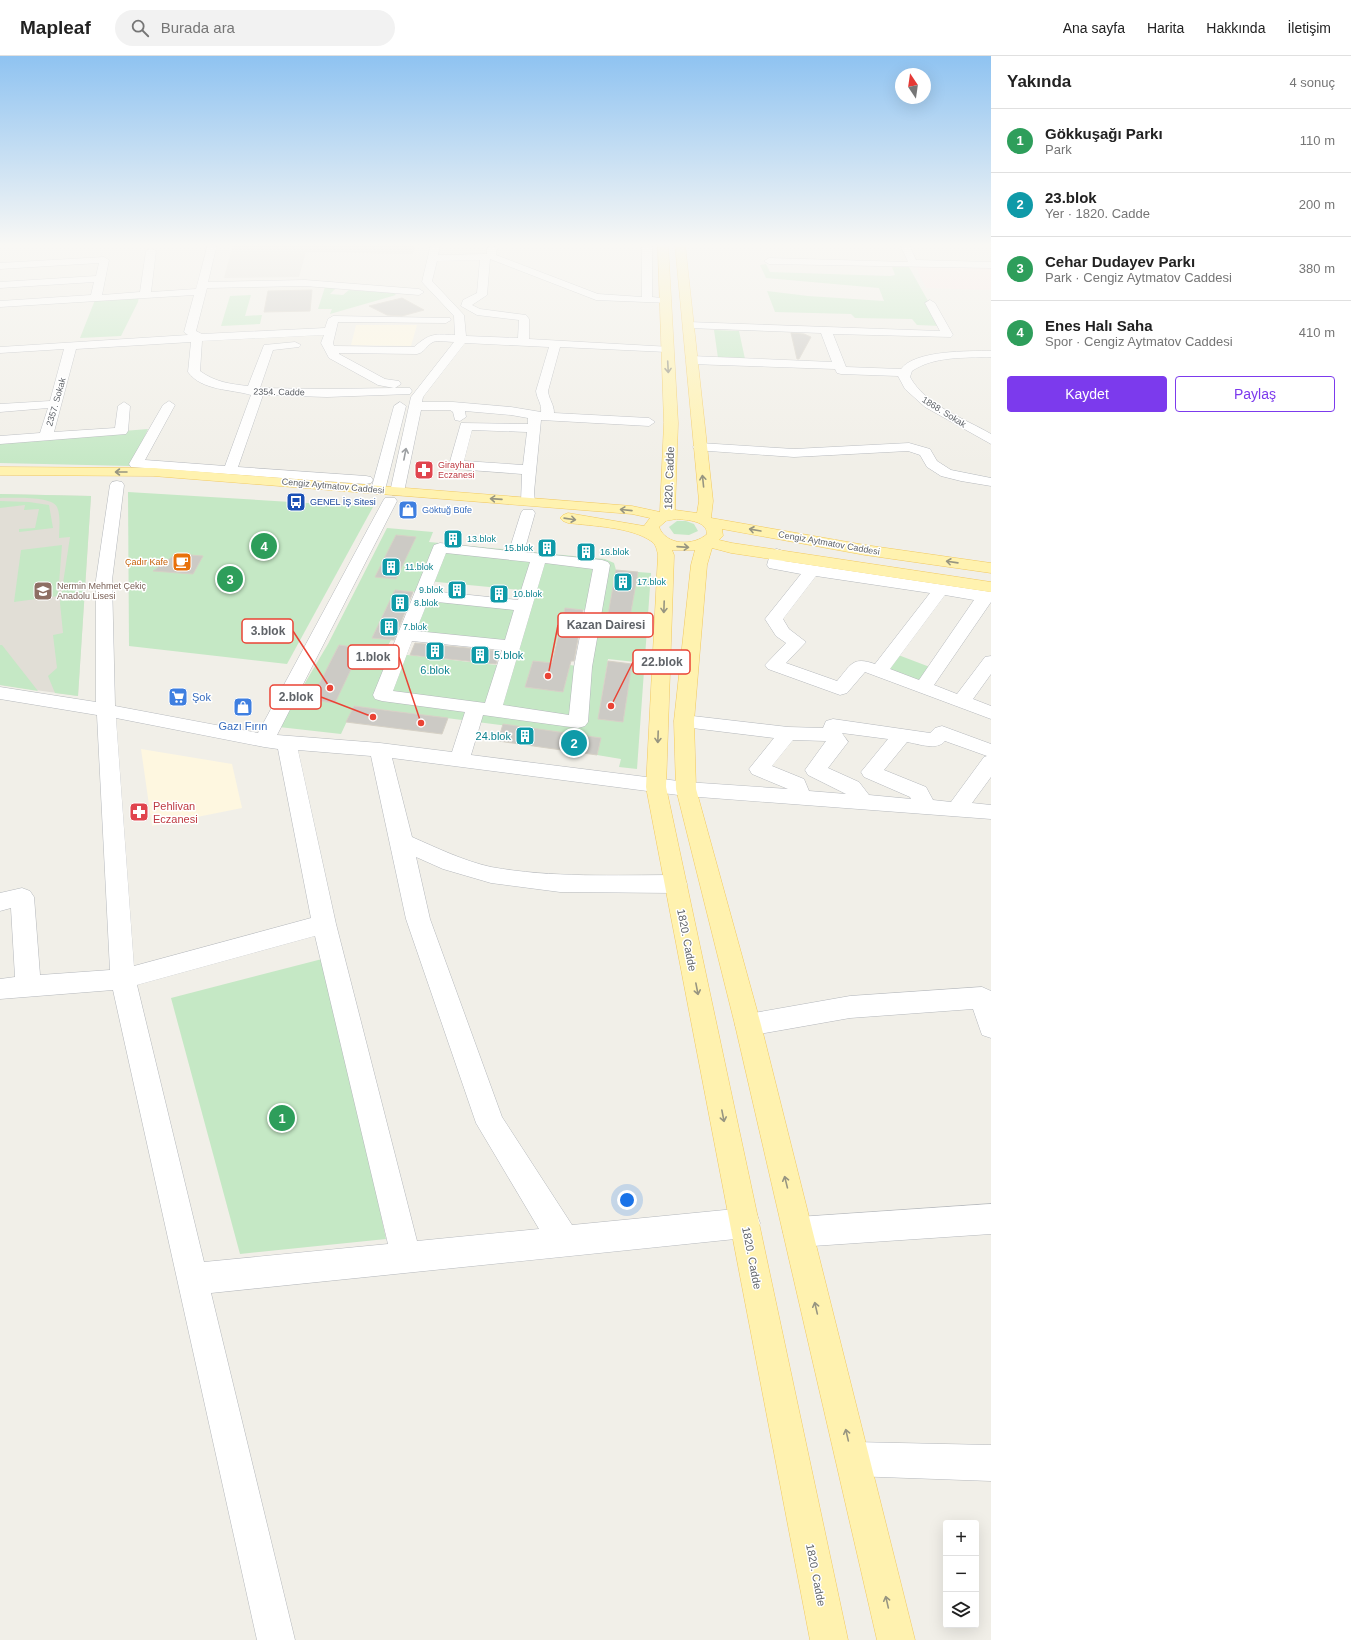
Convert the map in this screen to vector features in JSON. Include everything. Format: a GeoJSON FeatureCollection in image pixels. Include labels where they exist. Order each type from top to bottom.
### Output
{"type":"FeatureCollection","features":[{"type":"Feature","properties":{"kind":"main road","name":"1820. Cadde"},"geometry":{"type":"LineString","coordinates":[[666,318],[671,423],[662,528],[666,555],[656,786],[829,1640]]}},
{"type":"Feature","properties":{"kind":"main road"},"geometry":{"type":"LineString","coordinates":[[687,318],[706,501],[706,532],[699,565],[684,721],[686,789],[748,1025],[896,1640]]}},
{"type":"Feature","properties":{"kind":"main road","name":"Cengiz Aytmatov Caddesi"},"geometry":{"type":"LineString","coordinates":[[0,471],[153,472],[300,479],[388,494]]}},
{"type":"Feature","properties":{"kind":"main road"},"geometry":{"type":"LineString","coordinates":[[0,484],[124,485]]}},
{"type":"Feature","properties":{"kind":"main road","name":"Cengiz Aytmatov Caddesi"},"geometry":{"type":"LineString","coordinates":[[192,489],[388,494],[528,507],[632,510],[662,528],[678,547],[697,546],[706,532]]}},
{"type":"Feature","properties":{"kind":"main road","name":"Cengiz Aytmatov Caddesi"},"geometry":{"type":"LineString","coordinates":[[528,507],[633,528],[662,528],[689,515],[706,532],[731,548],[777,554],[989,593]]}},
{"type":"Feature","properties":{"kind":"main road","name":"Cengiz Aytmatov Caddesi"},"geometry":{"type":"LineString","coordinates":[[706,532],[865,550],[991,568]]}},
{"type":"Feature","properties":{"kind":"street","name":"2354. Cadde"},"geometry":{"type":"LineString","coordinates":[[194,318],[190,332],[196,336],[194,372],[202,380],[216,386],[255,392],[399,389]]}},
{"type":"Feature","properties":{"kind":"street"},"geometry":{"type":"LineString","coordinates":[[406,1257],[324,924],[276,743],[388,494],[414,406],[420,391],[457,348],[461,338],[459,318]]}},
{"type":"Feature","properties":{"kind":"street"},"geometry":{"type":"LineString","coordinates":[[523,318],[523,342]]}},
{"type":"Feature","properties":{"kind":"street"},"geometry":{"type":"LineString","coordinates":[[688,326],[947,335],[938,318]]}},
{"type":"Feature","properties":{"kind":"street"},"geometry":{"type":"LineString","coordinates":[[388,494],[399,389],[443,347],[446,338],[446,320],[333,319],[330,331],[330,348],[333,356],[382,382],[399,389]]}},
{"type":"Feature","properties":{"kind":"street"},"geometry":{"type":"LineString","coordinates":[[196,336],[204,331],[205,324]]}},
{"type":"Feature","properties":{"kind":"street"},"geometry":{"type":"LineString","coordinates":[[0,350],[196,336],[330,331]]}},
{"type":"Feature","properties":{"kind":"street"},"geometry":{"type":"LineString","coordinates":[[826,331],[839,366],[844,371],[904,373],[912,366],[930,359],[953,355],[991,354]]}},
{"type":"Feature","properties":{"kind":"street"},"geometry":{"type":"LineString","coordinates":[[230,471],[268,347],[309,344],[330,348],[416,351],[432,338],[461,338],[667,349]]}},
{"type":"Feature","properties":{"kind":"street"},"geometry":{"type":"LineString","coordinates":[[515,556],[528,507],[527,492],[538,420],[548,406],[543,398],[542,391],[556,343]]}},
{"type":"Feature","properties":{"kind":"street","name":"2357. Sokak"},"geometry":{"type":"LineString","coordinates":[[0,440],[46,437],[71,346]]}},
{"type":"Feature","properties":{"kind":"street"},"geometry":{"type":"LineString","coordinates":[[691,360],[839,366]]}},
{"type":"Feature","properties":{"kind":"street","name":"1868. Sokak"},"geometry":{"type":"LineString","coordinates":[[904,373],[905,382],[922,398],[991,440]]}},
{"type":"Feature","properties":{"kind":"street"},"geometry":{"type":"LineString","coordinates":[[0,408],[55,404]]}},
{"type":"Feature","properties":{"kind":"street"},"geometry":{"type":"LineString","coordinates":[[169,405],[136,464],[230,471],[300,479],[366,480]]}},
{"type":"Feature","properties":{"kind":"street"},"geometry":{"type":"LineString","coordinates":[[46,437],[121,431],[124,406]]}},
{"type":"Feature","properties":{"kind":"street"},"geometry":{"type":"LineString","coordinates":[[414,406],[453,406],[511,411],[538,420]]}},
{"type":"Feature","properties":{"kind":"street"},"geometry":{"type":"LineString","coordinates":[[453,406],[459,410],[460,418],[466,426]]}},
{"type":"Feature","properties":{"kind":"street"},"geometry":{"type":"LineString","coordinates":[[466,426],[538,420],[649,422]]}},
{"type":"Feature","properties":{"kind":"street"},"geometry":{"type":"LineString","coordinates":[[466,426],[456,465],[530,470]]}},
{"type":"Feature","properties":{"kind":"street"},"geometry":{"type":"LineString","coordinates":[[700,448],[794,453],[909,447],[925,452],[930,462],[940,470],[950,474],[991,482]]}},
{"type":"Feature","properties":{"kind":"street"},"geometry":{"type":"LineString","coordinates":[[124,485],[104,580],[106,710],[123,979],[276,1640]]}},
{"type":"Feature","properties":{"kind":"street"},"geometry":{"type":"LineString","coordinates":[[440,548],[539,558],[602,565],[583,667],[578,722],[382,695],[440,548]]}},
{"type":"Feature","properties":{"kind":"street"},"geometry":{"type":"LineString","coordinates":[[777,554],[775,565],[941,589],[989,593]]}},
{"type":"Feature","properties":{"kind":"street"},"geometry":{"type":"LineString","coordinates":[[460,759],[512,646],[539,558]]}},
{"type":"Feature","properties":{"kind":"street"},"geometry":{"type":"LineString","coordinates":[[812,570],[774,619],[782,632],[796,642],[774,665],[840,689],[861,665],[991,713]]}},
{"type":"Feature","properties":{"kind":"street"},"geometry":{"type":"LineString","coordinates":[[879,671],[941,589]]}},
{"type":"Feature","properties":{"kind":"street"},"geometry":{"type":"LineString","coordinates":[[923,688],[989,593]]}},
{"type":"Feature","properties":{"kind":"street"},"geometry":{"type":"LineString","coordinates":[[421,595],[524,606]]}},
{"type":"Feature","properties":{"kind":"street"},"geometry":{"type":"LineString","coordinates":[[406,635],[512,646]]}},
{"type":"Feature","properties":{"kind":"street"},"geometry":{"type":"LineString","coordinates":[[961,702],[991,662]]}},
{"type":"Feature","properties":{"kind":"street"},"geometry":{"type":"LineString","coordinates":[[0,693],[106,710],[276,743],[380,750],[686,789],[991,812]]}},
{"type":"Feature","properties":{"kind":"street"},"geometry":{"type":"LineString","coordinates":[[684,721],[788,733],[832,735]]}},
{"type":"Feature","properties":{"kind":"street"},"geometry":{"type":"LineString","coordinates":[[863,803],[852,787],[815,770],[838,742],[832,735],[833,725],[935,740],[942,732],[991,750]]}},
{"type":"Feature","properties":{"kind":"street"},"geometry":{"type":"LineString","coordinates":[[788,733],[759,769],[797,784],[801,798]]}},
{"type":"Feature","properties":{"kind":"street"},"geometry":{"type":"LineString","coordinates":[[902,736],[870,772],[919,792],[925,807]]}},
{"type":"Feature","properties":{"kind":"street"},"geometry":{"type":"LineString","coordinates":[[380,750],[402,842],[418,919],[490,1123],[564,1241]]}},
{"type":"Feature","properties":{"kind":"street"},"geometry":{"type":"LineString","coordinates":[[956,810],[991,762]]}},
{"type":"Feature","properties":{"kind":"street"},"geometry":{"type":"LineString","coordinates":[[402,842],[451,862],[491,875],[560,883],[676,884]]}},
{"type":"Feature","properties":{"kind":"street"},"geometry":{"type":"LineString","coordinates":[[0,902],[22,897],[28,987]]}},
{"type":"Feature","properties":{"kind":"street"},"geometry":{"type":"LineString","coordinates":[[0,989],[123,979],[324,924]]}},
{"type":"Feature","properties":{"kind":"street"},"geometry":{"type":"LineString","coordinates":[[748,1025],[850,1007],[986,998],[991,1027]]}},
{"type":"Feature","properties":{"kind":"street"},"geometry":{"type":"LineString","coordinates":[[798,1232],[991,1219]]}},
{"type":"Feature","properties":{"kind":"street"},"geometry":{"type":"LineString","coordinates":[[192,1279],[745,1222]]}},
{"type":"Feature","properties":{"kind":"street"},"geometry":{"type":"LineString","coordinates":[[853,1459],[991,1464]]}},
{"type":"Feature","properties":{"kind":"shaded area"},"geometry":{"type":"Polygon","coordinates":[[[356,325],[417,325],[411,346],[351,345],[356,325]]]}},
{"type":"Feature","properties":{"kind":"shaded area","name":"Nermin Mehmet Çekiç Anadolu Lisesi"},"geometry":{"type":"Polygon","coordinates":[[[0,494],[91,496],[78,696],[0,685],[0,494]]]}},
{"type":"Feature","properties":{"kind":"shaded area"},"geometry":{"type":"Polygon","coordinates":[[[141,749],[232,764],[242,808],[152,826],[141,749]]]}},
{"type":"Feature","properties":{"kind":"green space"},"geometry":{"type":"Polygon","coordinates":[[[88,318],[130,318],[121,336],[80,338],[88,318]]]}},
{"type":"Feature","properties":{"kind":"green space"},"geometry":{"type":"Polygon","coordinates":[[[223,318],[261,318],[260,324],[221,326],[223,318]]]}},
{"type":"Feature","properties":{"kind":"green space"},"geometry":{"type":"Polygon","coordinates":[[[855,318],[937,318],[942,326],[917,325],[912,319],[855,318]]]}},
{"type":"Feature","properties":{"kind":"green space"},"geometry":{"type":"Polygon","coordinates":[[[714,330],[739,331],[745,359],[718,358],[714,330]]]}},
{"type":"Feature","properties":{"kind":"green space"},"geometry":{"type":"Polygon","coordinates":[[[148,429],[131,466],[0,463],[0,441],[148,429]]]}},
{"type":"Feature","properties":{"kind":"green space"},"geometry":{"type":"Polygon","coordinates":[[[128,492],[373,507],[287,664],[129,646],[128,492]]]}},
{"type":"Feature","properties":{"kind":"green space"},"geometry":{"type":"Polygon","coordinates":[[[0,494],[91,496],[78,696],[55,693],[48,676],[57,668],[53,635],[63,633],[60,603],[70,537],[59,538],[59,514],[54,503],[31,498],[0,498],[0,494]]]}},
{"type":"Feature","properties":{"kind":"green space"},"geometry":{"type":"Polygon","coordinates":[[[0,501],[29,502],[49,505],[53,528],[19,532],[19,529],[35,528],[39,509],[24,510],[25,505],[0,508],[0,501]]]}},
{"type":"Feature","properties":{"kind":"green space"},"geometry":{"type":"Polygon","coordinates":[[[677,521],[686,521],[694,524],[698,531],[689,535],[674,534],[669,527],[677,521]]]}},
{"type":"Feature","properties":{"kind":"green space"},"geometry":{"type":"Polygon","coordinates":[[[387,528],[433,532],[429,542],[605,559],[614,563],[616,570],[608,615],[630,617],[638,572],[651,573],[637,769],[619,767],[621,759],[597,755],[601,738],[354,706],[341,734],[279,727],[328,644],[387,528]],[[427,581],[421,595],[524,606],[521,590],[427,581]],[[395,590],[372,638],[391,640],[387,647],[400,649],[399,654],[505,666],[512,646],[406,635],[416,592],[395,590]],[[565,608],[551,663],[533,661],[525,687],[563,692],[570,665],[583,667],[594,611],[565,608]],[[339,645],[311,700],[334,703],[361,648],[339,645]],[[608,659],[598,719],[623,722],[632,664],[635,662],[608,659]]]}},
{"type":"Feature","properties":{"kind":"green space"},"geometry":{"type":"Polygon","coordinates":[[[62,545],[58,596],[14,602],[21,550],[62,545]]]}},
{"type":"Feature","properties":{"kind":"green space"},"geometry":{"type":"Polygon","coordinates":[[[0,645],[2,645],[38,691],[0,685],[0,645]]]}},
{"type":"Feature","properties":{"kind":"green space"},"geometry":{"type":"Polygon","coordinates":[[[893,653],[935,669],[923,688],[879,671],[893,653]]]}},
{"type":"Feature","properties":{"kind":"green space"},"geometry":{"type":"Polygon","coordinates":[[[326,958],[386,1239],[240,1254],[171,998],[326,958]]]}},
{"type":"Feature","properties":{"kind":"building"},"geometry":{"type":"Polygon","coordinates":[[[791,333],[804,334],[811,337],[799,359],[797,359],[791,333]]]}},
{"type":"Feature","properties":{"kind":"building"},"geometry":{"type":"Polygon","coordinates":[[[396,535],[416,537],[396,579],[375,577],[396,535]]]}},
{"type":"Feature","properties":{"kind":"building","name":"Çadır Kafe"},"geometry":{"type":"Polygon","coordinates":[[[176,554],[203,556],[193,574],[153,571],[176,554]]]}},
{"type":"Feature","properties":{"kind":"building"},"geometry":{"type":"Polygon","coordinates":[[[616,570],[638,572],[630,617],[608,615],[616,570]]]}},
{"type":"Feature","properties":{"kind":"building"},"geometry":{"type":"Polygon","coordinates":[[[395,590],[413,592],[394,640],[372,638],[395,590]]]}},
{"type":"Feature","properties":{"kind":"building"},"geometry":{"type":"Polygon","coordinates":[[[565,608],[583,610],[574,661],[571,661],[563,692],[525,687],[533,661],[552,663],[565,608]]]}},
{"type":"Feature","properties":{"kind":"building"},"geometry":{"type":"Polygon","coordinates":[[[415,643],[500,651],[496,664],[410,655],[415,643]]]}},
{"type":"Feature","properties":{"kind":"building"},"geometry":{"type":"Polygon","coordinates":[[[339,645],[361,648],[335,703],[311,700],[339,645]]]}},
{"type":"Feature","properties":{"kind":"building"},"geometry":{"type":"Polygon","coordinates":[[[608,661],[632,664],[623,722],[598,719],[608,661]]]}},
{"type":"Feature","properties":{"kind":"building"},"geometry":{"type":"Polygon","coordinates":[[[354,706],[448,718],[442,734],[346,722],[354,706]]]}},
{"type":"Feature","properties":{"kind":"building"},"geometry":{"type":"Polygon","coordinates":[[[503,724],[601,738],[597,755],[498,741],[503,724]]]}},
{"type":"Feature","properties":{"kind":"place","name":"Girayhan Eczanesi"},"geometry":{"type":"Point","coordinates":[424,470]}},
{"type":"Feature","properties":{"kind":"place","name":"GENEL İŞ Sitesi"},"geometry":{"type":"Point","coordinates":[296,502]}},
{"type":"Feature","properties":{"kind":"place","name":"Göktuğ Büfe"},"geometry":{"type":"Point","coordinates":[408,510]}},
{"type":"Feature","properties":{"kind":"place","name":"13.blok"},"geometry":{"type":"Point","coordinates":[453,539]}},
{"type":"Feature","properties":{"kind":"place","name":"Enes Halı Saha"},"geometry":{"type":"Point","coordinates":[264,546]}},
{"type":"Feature","properties":{"kind":"place","name":"15.blok"},"geometry":{"type":"Point","coordinates":[547,548]}},
{"type":"Feature","properties":{"kind":"place","name":"16.blok"},"geometry":{"type":"Point","coordinates":[586,552]}},
{"type":"Feature","properties":{"kind":"place","name":"Çadır Kafe"},"geometry":{"type":"Point","coordinates":[182,562]}},
{"type":"Feature","properties":{"kind":"place","name":"11.blok"},"geometry":{"type":"Point","coordinates":[391,567]}},
{"type":"Feature","properties":{"kind":"place","name":"Cehar Dudayev Parkı"},"geometry":{"type":"Point","coordinates":[230,579]}},
{"type":"Feature","properties":{"kind":"place","name":"17.blok"},"geometry":{"type":"Point","coordinates":[623,582]}},
{"type":"Feature","properties":{"kind":"place","name":"9.blok"},"geometry":{"type":"Point","coordinates":[457,590]}},
{"type":"Feature","properties":{"kind":"place","name":"Nermin Mehmet Çekiç Anadolu Lisesi"},"geometry":{"type":"Point","coordinates":[43,591]}},
{"type":"Feature","properties":{"kind":"place","name":"10.blok"},"geometry":{"type":"Point","coordinates":[499,594]}},
{"type":"Feature","properties":{"kind":"place","name":"8.blok"},"geometry":{"type":"Point","coordinates":[400,603]}},
{"type":"Feature","properties":{"kind":"place","name":"7.blok"},"geometry":{"type":"Point","coordinates":[389,627]}},
{"type":"Feature","properties":{"kind":"place","name":"6.blok"},"geometry":{"type":"Point","coordinates":[435,651]}},
{"type":"Feature","properties":{"kind":"place","name":"5.blok"},"geometry":{"type":"Point","coordinates":[480,655]}},
{"type":"Feature","properties":{"kind":"place","name":"Kazan Dairesi"},"geometry":{"type":"Point","coordinates":[548,676]}},
{"type":"Feature","properties":{"kind":"place","name":"3.blok"},"geometry":{"type":"Point","coordinates":[330,688]}},
{"type":"Feature","properties":{"kind":"place","name":"Şok"},"geometry":{"type":"Point","coordinates":[178,697]}},
{"type":"Feature","properties":{"kind":"place","name":"22.blok"},"geometry":{"type":"Point","coordinates":[611,706]}},
{"type":"Feature","properties":{"kind":"place","name":"Gazı Fırın"},"geometry":{"type":"Point","coordinates":[243,707]}},
{"type":"Feature","properties":{"kind":"place","name":"2.blok"},"geometry":{"type":"Point","coordinates":[373,717]}},
{"type":"Feature","properties":{"kind":"place","name":"1.blok"},"geometry":{"type":"Point","coordinates":[421,723]}},
{"type":"Feature","properties":{"kind":"place","name":"24.blok"},"geometry":{"type":"Point","coordinates":[525,736]}},
{"type":"Feature","properties":{"kind":"place","name":"23.blok"},"geometry":{"type":"Point","coordinates":[574,743]}},
{"type":"Feature","properties":{"kind":"place","name":"Pehlivan Eczanesi"},"geometry":{"type":"Point","coordinates":[139,812]}},
{"type":"Feature","properties":{"kind":"place","name":"Gökkuşağı Parkı"},"geometry":{"type":"Point","coordinates":[282,1118]}}]}
